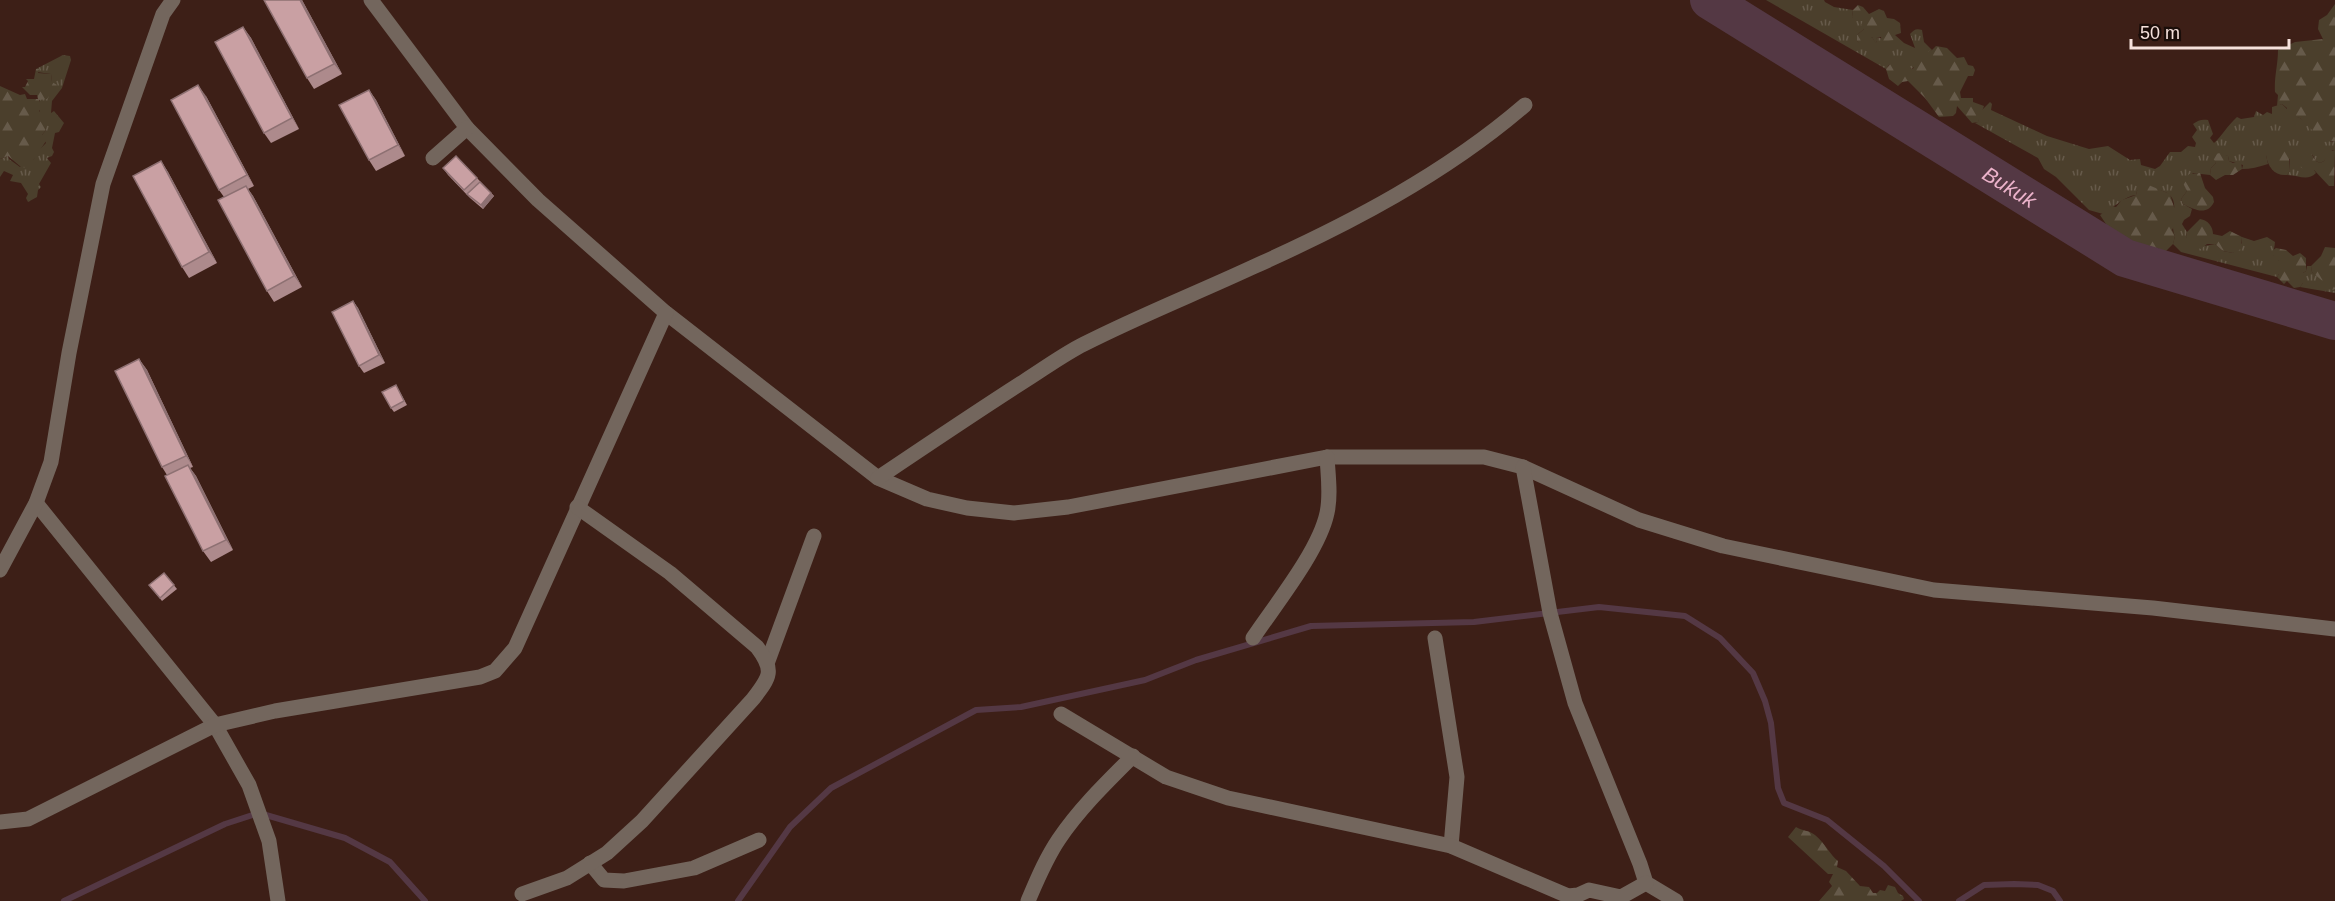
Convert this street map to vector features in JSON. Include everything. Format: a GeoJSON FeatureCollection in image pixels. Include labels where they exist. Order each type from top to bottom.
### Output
{"type":"FeatureCollection","features":[{"type":"Feature","properties":{"kind":"street"},"geometry":{"type":"LineString","coordinates":[[0,570],[36,504],[51,462],[69,354],[103,184],[160,7],[173,0]]}},
{"type":"Feature","properties":{"kind":"street"},"geometry":{"type":"LineString","coordinates":[[371,0],[467,128],[538,200],[666,313],[878,478],[927,499],[967,508],[1014,513],[1068,507],[1328,457],[1484,457],[1523,467],[1639,520],[1723,546],[1934,590],[2153,608],[2335,629]]}},
{"type":"Feature","properties":{"kind":"street"},"geometry":{"type":"LineString","coordinates":[[878,478],[1081,345],[1143,315],[1254,267],[1375,207],[1439,170],[1454,157],[1489,136],[1525,105]]}},
{"type":"Feature","properties":{"kind":"street"},"geometry":{"type":"LineString","coordinates":[[433,158],[467,128]]}},
{"type":"Feature","properties":{"kind":"street"},"geometry":{"type":"LineString","coordinates":[[0,822],[28,819],[215,725],[275,711],[480,677],[495,671],[515,648],[666,313]]}},
{"type":"Feature","properties":{"kind":"street"},"geometry":{"type":"LineString","coordinates":[[1253,638],[1319,537],[1327,513],[1328,457]]}},
{"type":"Feature","properties":{"kind":"street"},"geometry":{"type":"LineString","coordinates":[[1523,467],[1550,613],[1575,704],[1646,883],[1676,901]]}},
{"type":"Feature","properties":{"kind":"street"},"geometry":{"type":"LineString","coordinates":[[36,504],[215,725],[249,785],[256,804],[269,841],[278,901]]}},
{"type":"Feature","properties":{"kind":"street"},"geometry":{"type":"LineString","coordinates":[[577,507],[670,573],[757,647],[768,661]]}},
{"type":"Feature","properties":{"kind":"street"},"geometry":{"type":"LineString","coordinates":[[522,894],[567,878],[607,853],[642,821],[753,699],[766,682],[769,672],[768,661],[814,536]]}},
{"type":"Feature","properties":{"kind":"street"},"geometry":{"type":"LineString","coordinates":[[1435,638],[1457,777],[1451,846]]}},
{"type":"Feature","properties":{"kind":"street"},"geometry":{"type":"LineString","coordinates":[[1061,714],[1166,777],[1228,798],[1451,846],[1571,898],[1589,890],[1619,899],[1646,883]]}},
{"type":"Feature","properties":{"kind":"street"},"geometry":{"type":"LineString","coordinates":[[1028,901],[1039,874],[1058,840],[1083,807],[1133,756]]}},
{"type":"Feature","properties":{"kind":"street"},"geometry":{"type":"LineString","coordinates":[[590,863],[604,879],[624,881],[694,868],[759,840]]}},
{"type":"Feature","properties":{"kind":"green space"},"geometry":{"type":"Polygon","coordinates":[[[1766,0],[1824,0],[1834,7],[1853,10],[1852,17],[1863,21],[1864,29],[1857,35],[1857,41],[1862,45],[1872,37],[1876,43],[1877,37],[1887,40],[1895,35],[1904,43],[1915,48],[1910,34],[1918,29],[1922,30],[1924,42],[1932,50],[1911,69],[1900,61],[1889,65],[1886,69],[1766,0]]]}},
{"type":"Feature","properties":{"kind":"green space"},"geometry":{"type":"Polygon","coordinates":[[[2335,4],[2335,141],[2324,142],[2300,118],[2287,116],[2287,108],[2282,104],[2277,106],[2278,95],[2275,92],[2275,81],[2278,50],[2295,42],[2323,39],[2318,29],[2319,20],[2327,15],[2335,4]]]}},
{"type":"Feature","properties":{"kind":"green space"},"geometry":{"type":"Polygon","coordinates":[[[1858,5],[1869,14],[1879,9],[1884,11],[1887,18],[1900,23],[1901,33],[1895,35],[1894,40],[1882,42],[1881,37],[1877,37],[1876,44],[1872,37],[1867,44],[1862,46],[1857,41],[1857,35],[1864,29],[1861,25],[1863,21],[1857,21],[1852,17],[1853,10],[1858,5]]]}},
{"type":"Feature","properties":{"kind":"green space"},"geometry":{"type":"Polygon","coordinates":[[[1936,46],[1947,48],[1957,58],[1964,57],[1968,65],[1973,66],[1975,70],[1973,76],[1968,76],[1960,92],[1961,98],[1973,98],[1973,102],[1984,106],[1978,122],[1972,123],[1957,106],[1953,116],[1939,117],[1908,81],[1898,86],[1889,79],[1886,69],[1894,60],[1900,59],[1911,69],[1914,68],[1918,57],[1936,46]]]}},
{"type":"Feature","properties":{"kind":"green space"},"geometry":{"type":"Polygon","coordinates":[[[63,55],[70,56],[71,60],[62,88],[52,101],[51,113],[54,111],[64,123],[59,132],[55,133],[52,148],[54,152],[47,158],[51,163],[39,184],[41,187],[37,197],[28,202],[26,198],[28,194],[21,183],[10,181],[13,175],[4,171],[0,177],[0,159],[8,156],[20,167],[34,159],[35,154],[46,143],[42,135],[46,130],[39,105],[42,96],[52,82],[51,74],[37,72],[39,70],[36,69],[63,55]]]}},
{"type":"Feature","properties":{"kind":"green space"},"geometry":{"type":"Polygon","coordinates":[[[36,69],[39,69],[38,73],[51,74],[52,82],[57,85],[47,99],[39,100],[41,108],[39,111],[43,114],[46,130],[42,135],[50,135],[28,168],[21,167],[8,156],[0,159],[0,86],[20,95],[25,94],[27,99],[38,99],[37,95],[30,95],[22,87],[25,87],[28,81],[26,79],[34,79],[36,69]]]}},
{"type":"Feature","properties":{"kind":"green space"},"geometry":{"type":"Polygon","coordinates":[[[1990,102],[1991,110],[2047,136],[2089,149],[2108,146],[2130,160],[2140,159],[2141,165],[2155,169],[2170,152],[2181,152],[2188,146],[2195,147],[2196,143],[2192,137],[2197,130],[2193,124],[2208,120],[2213,134],[2210,138],[2214,143],[2237,117],[2241,119],[2254,117],[2256,111],[2263,115],[2267,112],[2272,114],[2272,107],[2282,104],[2294,116],[2300,118],[2331,142],[2335,141],[2335,151],[2332,150],[2320,163],[2312,154],[2316,173],[2306,178],[2287,175],[2290,171],[2290,159],[2266,155],[2268,164],[2242,169],[2243,165],[2229,161],[2228,156],[2216,154],[2214,158],[2216,163],[2211,168],[2210,175],[2193,173],[2184,183],[2187,191],[2181,199],[2183,204],[2192,209],[2190,216],[2182,224],[2187,232],[2186,237],[2204,246],[2215,244],[2223,251],[2233,253],[2242,243],[2242,237],[2254,241],[2267,237],[2275,242],[2273,255],[2279,261],[2277,277],[2181,252],[2173,244],[2175,236],[2173,200],[2165,192],[2155,189],[2137,191],[2136,195],[2123,200],[2103,214],[2089,210],[2056,177],[2044,169],[2038,158],[1975,123],[1978,122],[1980,112],[1990,102]]]}},
{"type":"Feature","properties":{"kind":"green space"},"geometry":{"type":"Polygon","coordinates":[[[2281,146],[2289,154],[2290,171],[2287,175],[2272,170],[2266,155],[2275,147],[2281,146]]]}},
{"type":"Feature","properties":{"kind":"green space"},"geometry":{"type":"Polygon","coordinates":[[[2329,150],[2335,151],[2334,186],[2329,186],[2314,170],[2304,169],[2297,162],[2304,151],[2310,152],[2320,163],[2324,161],[2329,150]]]}},
{"type":"Feature","properties":{"kind":"green space"},"geometry":{"type":"Polygon","coordinates":[[[2215,154],[2228,156],[2229,161],[2233,163],[2241,162],[2242,169],[2233,175],[2225,175],[2216,180],[2210,175],[2211,168],[2216,163],[2213,158],[2215,154]]]}},
{"type":"Feature","properties":{"kind":"green space"},"geometry":{"type":"Polygon","coordinates":[[[2200,173],[2205,188],[2213,197],[2214,202],[2208,209],[2196,210],[2183,204],[2181,199],[2187,191],[2183,183],[2189,174],[2200,173]]]}},
{"type":"Feature","properties":{"kind":"green space"},"geometry":{"type":"Polygon","coordinates":[[[2146,184],[2170,194],[2174,207],[2180,212],[2179,216],[2174,218],[2173,244],[2164,253],[2158,248],[2150,256],[2133,254],[2123,247],[2124,243],[2119,242],[2116,245],[2111,242],[2104,235],[2108,227],[2100,215],[2105,212],[2105,209],[2111,206],[2116,207],[2122,200],[2136,195],[2137,191],[2146,184]]]}},
{"type":"Feature","properties":{"kind":"green space"},"geometry":{"type":"Polygon","coordinates":[[[2200,219],[2210,224],[2213,234],[2222,236],[2230,231],[2242,237],[2241,249],[2233,253],[2223,251],[2215,244],[2207,244],[2201,249],[2196,248],[2186,237],[2187,232],[2200,219]]]}},
{"type":"Feature","properties":{"kind":"green space"},"geometry":{"type":"Polygon","coordinates":[[[2325,247],[2335,248],[2335,289],[2333,290],[2312,272],[2311,266],[2321,256],[2325,247]]]}},
{"type":"Feature","properties":{"kind":"green space"},"geometry":{"type":"Polygon","coordinates":[[[2276,248],[2286,250],[2293,256],[2300,253],[2306,258],[2306,271],[2303,273],[2303,283],[2300,287],[2294,288],[2287,281],[2284,284],[2277,277],[2279,261],[2274,259],[2272,251],[2276,248]]]}},
{"type":"Feature","properties":{"kind":"green space"},"geometry":{"type":"Polygon","coordinates":[[[2307,266],[2311,266],[2312,272],[2335,289],[2335,293],[2300,287],[2307,266]]]}},
{"type":"Feature","properties":{"kind":"green space"},"geometry":{"type":"Polygon","coordinates":[[[1796,827],[1819,838],[1838,861],[1837,867],[1846,871],[1860,886],[1869,887],[1873,893],[1880,890],[1885,891],[1888,885],[1895,887],[1904,899],[1901,901],[1819,901],[1832,886],[1829,882],[1833,874],[1828,874],[1788,837],[1796,827]]]}},
{"type":"Feature","properties":{"kind":"building"},"geometry":{"type":"Polygon","coordinates":[[[264,0],[300,0],[334,64],[307,78],[264,0]]]}},
{"type":"Feature","properties":{"kind":"building"},"geometry":{"type":"Polygon","coordinates":[[[243,27],[292,118],[264,133],[215,42],[243,27]]]}},
{"type":"Feature","properties":{"kind":"building"},"geometry":{"type":"Polygon","coordinates":[[[198,85],[247,175],[219,190],[171,100],[198,85]]]}},
{"type":"Feature","properties":{"kind":"building"},"geometry":{"type":"Polygon","coordinates":[[[369,90],[398,145],[369,160],[339,105],[369,90]]]}},
{"type":"Feature","properties":{"kind":"building"},"geometry":{"type":"Polygon","coordinates":[[[456,156],[477,178],[464,190],[443,168],[456,156]]]}},
{"type":"Feature","properties":{"kind":"building"},"geometry":{"type":"Polygon","coordinates":[[[161,161],[209,252],[182,267],[133,176],[161,161]]]}},
{"type":"Feature","properties":{"kind":"building"},"geometry":{"type":"Polygon","coordinates":[[[480,182],[491,193],[481,205],[467,194],[480,182]]]}},
{"type":"Feature","properties":{"kind":"building"},"geometry":{"type":"Polygon","coordinates":[[[246,186],[294,276],[267,291],[218,200],[246,186]]]}},
{"type":"Feature","properties":{"kind":"building"},"geometry":{"type":"Polygon","coordinates":[[[353,301],[379,355],[359,366],[332,312],[353,301]]]}},
{"type":"Feature","properties":{"kind":"building"},"geometry":{"type":"Polygon","coordinates":[[[139,359],[186,456],[162,467],[115,371],[139,359]]]}},
{"type":"Feature","properties":{"kind":"building"},"geometry":{"type":"Polygon","coordinates":[[[396,385],[404,401],[391,408],[382,392],[396,385]]]}},
{"type":"Feature","properties":{"kind":"building"},"geometry":{"type":"Polygon","coordinates":[[[188,465],[226,540],[203,551],[165,476],[188,465]]]}},
{"type":"Feature","properties":{"kind":"building"},"geometry":{"type":"Polygon","coordinates":[[[164,573],[174,585],[160,598],[149,585],[164,573]]]}},
{"type":"Feature","properties":{"kind":"waterway","name":"Bukuk"},"geometry":{"type":"LineString","coordinates":[[1709,0],[2125,258],[2335,321]]}},
{"type":"Feature","properties":{"kind":"waterway"},"geometry":{"type":"LineString","coordinates":[[738,901],[790,827],[831,788],[976,710],[1021,707],[1145,680],[1196,660],[1311,626],[1474,622],[1599,607],[1685,616],[1720,638],[1753,673],[1765,701],[1771,723],[1778,788],[1784,803],[1827,820],[1884,866],[1919,901]]}},
{"type":"Feature","properties":{"kind":"waterway"},"geometry":{"type":"LineString","coordinates":[[64,901],[225,824],[259,813],[345,838],[390,862],[425,901]]}},
{"type":"Feature","properties":{"kind":"waterway"},"geometry":{"type":"LineString","coordinates":[[1959,901],[1984,885],[2014,884],[2038,885],[2053,891],[2060,901]]}}]}
